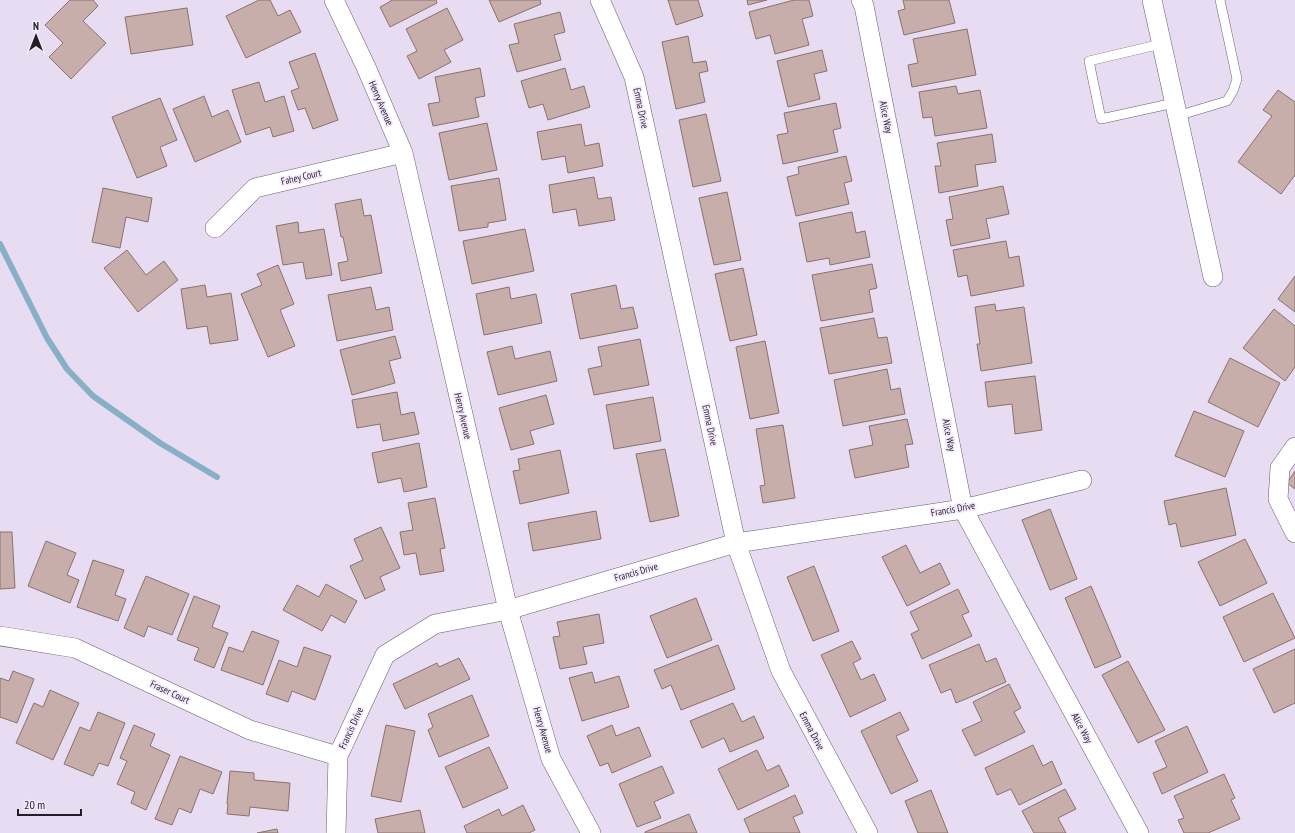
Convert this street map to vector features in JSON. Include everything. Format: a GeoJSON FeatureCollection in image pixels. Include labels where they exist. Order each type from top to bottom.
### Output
{"type":"FeatureCollection","features":[{"type":"Feature","properties":{"kind":"street","name":"Henry Avenue"},"geometry":{"type":"LineString","coordinates":[[334,0],[366,67],[403,153],[508,610],[551,759],[591,833]]}},
{"type":"Feature","properties":{"kind":"street","name":"Emma Drive"},"geometry":{"type":"LineString","coordinates":[[600,0],[634,77],[736,543],[781,672],[868,833]]}},
{"type":"Feature","properties":{"kind":"street","name":"Alice Way"},"geometry":{"type":"LineString","coordinates":[[861,0],[963,509],[1139,833]]}},
{"type":"Feature","properties":{"kind":"street"},"geometry":{"type":"LineString","coordinates":[[1152,0],[1213,277]]}},
{"type":"Feature","properties":{"kind":"street","name":"Fahey Court"},"geometry":{"type":"LineString","coordinates":[[215,228],[255,188],[403,153]]}},
{"type":"Feature","properties":{"kind":"street"},"geometry":{"type":"LineString","coordinates":[[1295,447],[1280,468],[1278,499],[1295,533]]}},
{"type":"Feature","properties":{"kind":"street","name":"Francis Drive"},"geometry":{"type":"LineString","coordinates":[[336,833],[338,756],[385,655],[435,624],[508,610],[736,543],[963,509],[1082,480]]}},
{"type":"Feature","properties":{"kind":"street","name":"Fraser Court"},"geometry":{"type":"LineString","coordinates":[[0,636],[75,648],[250,730],[338,756]]}},
{"type":"Feature","properties":{"kind":"lane"},"geometry":{"type":"LineString","coordinates":[[1161,44],[1089,61],[1101,119],[1176,109],[1227,100],[1233,91],[1237,79],[1220,0]]}},
{"type":"Feature","properties":{"kind":"building"},"geometry":{"type":"Polygon","coordinates":[[[70,0],[93,0],[98,6],[83,21],[106,43],[71,79],[49,57],[63,43],[45,25],[70,0]]]}},
{"type":"Feature","properties":{"kind":"building"},"geometry":{"type":"Polygon","coordinates":[[[259,0],[270,0],[278,16],[290,10],[301,32],[246,58],[226,16],[259,0]]]}},
{"type":"Feature","properties":{"kind":"building"},"geometry":{"type":"Polygon","coordinates":[[[391,0],[436,0],[437,3],[390,27],[380,7],[391,0]]]}},
{"type":"Feature","properties":{"kind":"building"},"geometry":{"type":"Polygon","coordinates":[[[489,0],[540,0],[541,4],[499,22],[489,0]]]}},
{"type":"Feature","properties":{"kind":"building"},"geometry":{"type":"Polygon","coordinates":[[[668,0],[698,0],[703,16],[676,25],[668,0]]]}},
{"type":"Feature","properties":{"kind":"building"},"geometry":{"type":"Polygon","coordinates":[[[747,0],[767,0],[748,5],[747,0]]]}},
{"type":"Feature","properties":{"kind":"building"},"geometry":{"type":"Polygon","coordinates":[[[794,0],[809,0],[813,16],[802,19],[809,45],[775,54],[770,35],[756,39],[749,12],[794,0]]]}},
{"type":"Feature","properties":{"kind":"building"},"geometry":{"type":"Polygon","coordinates":[[[903,0],[949,0],[955,23],[904,35],[898,11],[905,9],[903,0]]]}},
{"type":"Feature","properties":{"kind":"building"},"geometry":{"type":"Polygon","coordinates":[[[187,8],[193,45],[131,54],[125,17],[187,8]]]}},
{"type":"Feature","properties":{"kind":"building"},"geometry":{"type":"Polygon","coordinates":[[[447,8],[463,40],[444,50],[451,62],[419,79],[407,56],[417,51],[406,29],[447,8]]]}},
{"type":"Feature","properties":{"kind":"building"},"geometry":{"type":"Polygon","coordinates":[[[560,12],[565,32],[554,35],[561,60],[517,72],[509,45],[519,43],[514,24],[560,12]]]}},
{"type":"Feature","properties":{"kind":"building"},"geometry":{"type":"Polygon","coordinates":[[[967,29],[976,75],[912,87],[908,65],[918,63],[913,39],[967,29]]]}},
{"type":"Feature","properties":{"kind":"building"},"geometry":{"type":"Polygon","coordinates":[[[688,36],[693,63],[706,61],[708,71],[699,73],[705,102],[676,109],[662,42],[688,36]]]}},
{"type":"Feature","properties":{"kind":"building"},"geometry":{"type":"Polygon","coordinates":[[[822,50],[827,71],[814,74],[820,99],[788,107],[777,61],[822,50]]]}},
{"type":"Feature","properties":{"kind":"building"},"geometry":{"type":"Polygon","coordinates":[[[315,53],[338,120],[313,129],[305,108],[298,110],[291,91],[299,88],[289,62],[315,53]]]}},
{"type":"Feature","properties":{"kind":"building"},"geometry":{"type":"Polygon","coordinates":[[[480,68],[485,96],[475,98],[479,117],[433,126],[428,104],[440,102],[435,77],[480,68]]]}},
{"type":"Feature","properties":{"kind":"building"},"geometry":{"type":"Polygon","coordinates":[[[565,68],[571,90],[584,86],[590,107],[548,120],[543,104],[529,108],[521,81],[565,68]]]}},
{"type":"Feature","properties":{"kind":"building"},"geometry":{"type":"Polygon","coordinates":[[[259,82],[265,102],[284,96],[294,131],[273,137],[270,127],[246,135],[232,90],[259,82]]]}},
{"type":"Feature","properties":{"kind":"building"},"geometry":{"type":"Polygon","coordinates":[[[956,86],[958,94],[980,90],[987,128],[935,136],[932,117],[923,118],[919,92],[956,86]]]}},
{"type":"Feature","properties":{"kind":"building"},"geometry":{"type":"Polygon","coordinates":[[[1278,90],[1295,102],[1295,175],[1281,194],[1238,162],[1272,116],[1263,110],[1278,90]]]}},
{"type":"Feature","properties":{"kind":"building"},"geometry":{"type":"Polygon","coordinates":[[[204,96],[212,117],[228,110],[241,142],[195,162],[173,109],[204,96]]]}},
{"type":"Feature","properties":{"kind":"building"},"geometry":{"type":"Polygon","coordinates":[[[160,98],[177,140],[160,147],[167,166],[137,178],[112,117],[160,98]]]}},
{"type":"Feature","properties":{"kind":"building"},"geometry":{"type":"Polygon","coordinates":[[[836,103],[841,128],[833,130],[838,152],[783,164],[777,135],[788,133],[784,113],[836,103]]]}},
{"type":"Feature","properties":{"kind":"building"},"geometry":{"type":"Polygon","coordinates":[[[706,114],[721,181],[693,187],[679,120],[706,114]]]}},
{"type":"Feature","properties":{"kind":"building"},"geometry":{"type":"Polygon","coordinates":[[[487,123],[497,170],[449,180],[439,133],[487,123]]]}},
{"type":"Feature","properties":{"kind":"building"},"geometry":{"type":"Polygon","coordinates":[[[581,124],[585,146],[599,143],[603,166],[568,173],[565,156],[542,160],[537,132],[581,124]]]}},
{"type":"Feature","properties":{"kind":"building"},"geometry":{"type":"Polygon","coordinates":[[[992,134],[996,162],[975,165],[978,186],[939,193],[935,166],[941,166],[937,143],[992,134]]]}},
{"type":"Feature","properties":{"kind":"building"},"geometry":{"type":"Polygon","coordinates":[[[846,156],[852,181],[844,183],[849,204],[796,216],[787,177],[799,174],[798,167],[846,156]]]}},
{"type":"Feature","properties":{"kind":"building"},"geometry":{"type":"Polygon","coordinates":[[[594,177],[598,199],[611,197],[615,220],[579,226],[576,209],[553,213],[549,185],[594,177]]]}},
{"type":"Feature","properties":{"kind":"building"},"geometry":{"type":"Polygon","coordinates":[[[499,178],[506,220],[488,223],[488,227],[459,231],[451,186],[499,178]]]}},
{"type":"Feature","properties":{"kind":"building"},"geometry":{"type":"Polygon","coordinates":[[[1003,186],[1009,214],[986,219],[990,238],[951,246],[946,220],[953,219],[949,197],[1003,186]]]}},
{"type":"Feature","properties":{"kind":"building"},"geometry":{"type":"Polygon","coordinates":[[[103,188],[152,198],[148,222],[126,217],[120,248],[92,242],[103,188]]]}},
{"type":"Feature","properties":{"kind":"building"},"geometry":{"type":"Polygon","coordinates":[[[727,192],[741,260],[714,265],[699,198],[727,192]]]}},
{"type":"Feature","properties":{"kind":"building"},"geometry":{"type":"Polygon","coordinates":[[[361,199],[364,216],[371,215],[382,273],[341,281],[338,263],[348,261],[343,237],[341,237],[335,204],[361,199]]]}},
{"type":"Feature","properties":{"kind":"building"},"geometry":{"type":"Polygon","coordinates":[[[852,212],[856,233],[865,231],[870,257],[830,265],[829,258],[807,262],[799,223],[852,212]]]}},
{"type":"Feature","properties":{"kind":"building"},"geometry":{"type":"Polygon","coordinates":[[[298,222],[299,233],[324,229],[332,275],[306,279],[303,262],[283,265],[276,226],[298,222]]]}},
{"type":"Feature","properties":{"kind":"building"},"geometry":{"type":"Polygon","coordinates":[[[525,229],[534,271],[472,284],[463,241],[525,229]]]}},
{"type":"Feature","properties":{"kind":"building"},"geometry":{"type":"Polygon","coordinates":[[[1006,241],[1009,258],[1019,256],[1024,286],[971,296],[967,275],[958,277],[953,250],[1006,241]]]}},
{"type":"Feature","properties":{"kind":"building"},"geometry":{"type":"Polygon","coordinates":[[[127,250],[146,275],[164,261],[178,280],[138,312],[104,268],[127,250]]]}},
{"type":"Feature","properties":{"kind":"building"},"geometry":{"type":"Polygon","coordinates":[[[872,264],[877,288],[869,290],[873,312],[821,321],[812,275],[872,264]]]}},
{"type":"Feature","properties":{"kind":"building"},"geometry":{"type":"Polygon","coordinates":[[[278,265],[294,304],[280,310],[295,346],[268,357],[241,294],[262,285],[257,274],[278,265]]]}},
{"type":"Feature","properties":{"kind":"building"},"geometry":{"type":"Polygon","coordinates":[[[743,268],[757,335],[730,341],[715,274],[743,268]]]}},
{"type":"Feature","properties":{"kind":"building"},"geometry":{"type":"Polygon","coordinates":[[[1295,276],[1295,312],[1278,299],[1295,276]]]}},
{"type":"Feature","properties":{"kind":"building"},"geometry":{"type":"Polygon","coordinates":[[[205,285],[207,297],[231,293],[238,340],[210,344],[207,326],[187,329],[181,289],[205,285]]]}},
{"type":"Feature","properties":{"kind":"building"},"geometry":{"type":"Polygon","coordinates":[[[616,285],[621,309],[633,307],[638,328],[580,339],[571,294],[616,285]]]}},
{"type":"Feature","properties":{"kind":"building"},"geometry":{"type":"Polygon","coordinates":[[[371,287],[376,310],[389,307],[393,330],[337,341],[328,295],[371,287]]]}},
{"type":"Feature","properties":{"kind":"building"},"geometry":{"type":"Polygon","coordinates":[[[509,287],[511,299],[536,294],[542,323],[484,335],[476,294],[509,287]]]}},
{"type":"Feature","properties":{"kind":"building"},"geometry":{"type":"Polygon","coordinates":[[[995,304],[996,311],[1024,307],[1032,363],[981,371],[977,344],[980,344],[975,307],[995,304]]]}},
{"type":"Feature","properties":{"kind":"building"},"geometry":{"type":"Polygon","coordinates":[[[1274,309],[1295,326],[1295,367],[1285,381],[1243,348],[1274,309]]]}},
{"type":"Feature","properties":{"kind":"building"},"geometry":{"type":"Polygon","coordinates":[[[874,318],[878,338],[887,337],[892,363],[829,374],[820,328],[874,318]]]}},
{"type":"Feature","properties":{"kind":"building"},"geometry":{"type":"Polygon","coordinates":[[[395,336],[401,358],[389,361],[395,383],[352,395],[340,350],[395,336]]]}},
{"type":"Feature","properties":{"kind":"building"},"geometry":{"type":"Polygon","coordinates":[[[640,339],[649,385],[594,395],[588,369],[602,366],[598,347],[640,339]]]}},
{"type":"Feature","properties":{"kind":"building"},"geometry":{"type":"Polygon","coordinates":[[[765,341],[779,413],[750,419],[736,347],[765,341]]]}},
{"type":"Feature","properties":{"kind":"building"},"geometry":{"type":"Polygon","coordinates":[[[512,346],[515,359],[550,351],[557,381],[498,395],[487,352],[512,346]]]}},
{"type":"Feature","properties":{"kind":"building"},"geometry":{"type":"Polygon","coordinates":[[[1230,358],[1280,383],[1258,427],[1208,402],[1230,358]]]}},
{"type":"Feature","properties":{"kind":"building"},"geometry":{"type":"Polygon","coordinates":[[[887,369],[891,390],[900,388],[905,414],[843,426],[834,380],[887,369]]]}},
{"type":"Feature","properties":{"kind":"building"},"geometry":{"type":"Polygon","coordinates":[[[1035,376],[1042,430],[1015,434],[1012,404],[988,407],[985,382],[1035,376]]]}},
{"type":"Feature","properties":{"kind":"building"},"geometry":{"type":"Polygon","coordinates":[[[397,392],[401,415],[414,412],[419,434],[383,441],[380,424],[357,428],[352,400],[397,392]]]}},
{"type":"Feature","properties":{"kind":"building"},"geometry":{"type":"Polygon","coordinates":[[[546,395],[554,424],[530,431],[534,444],[511,450],[499,408],[546,395]]]}},
{"type":"Feature","properties":{"kind":"building"},"geometry":{"type":"Polygon","coordinates":[[[653,397],[661,441],[614,449],[606,405],[653,397]]]}},
{"type":"Feature","properties":{"kind":"building"},"geometry":{"type":"Polygon","coordinates":[[[1194,411],[1244,431],[1225,477],[1175,456],[1194,411]]]}},
{"type":"Feature","properties":{"kind":"building"},"geometry":{"type":"Polygon","coordinates":[[[907,419],[913,444],[905,445],[909,467],[855,478],[849,450],[873,445],[869,426],[907,419]]]}},
{"type":"Feature","properties":{"kind":"building"},"geometry":{"type":"Polygon","coordinates":[[[783,425],[795,498],[763,503],[760,486],[765,485],[756,429],[783,425]]]}},
{"type":"Feature","properties":{"kind":"building"},"geometry":{"type":"Polygon","coordinates":[[[419,443],[427,487],[404,492],[401,478],[378,483],[372,453],[419,443]]]}},
{"type":"Feature","properties":{"kind":"building"},"geometry":{"type":"Polygon","coordinates":[[[665,449],[679,516],[650,522],[636,454],[665,449]]]}},
{"type":"Feature","properties":{"kind":"building"},"geometry":{"type":"Polygon","coordinates":[[[560,450],[569,493],[520,504],[513,471],[520,470],[518,459],[560,450]]]}},
{"type":"Feature","properties":{"kind":"building"},"geometry":{"type":"Polygon","coordinates":[[[1295,471],[1295,489],[1287,483],[1295,471]]]}},
{"type":"Feature","properties":{"kind":"building"},"geometry":{"type":"Polygon","coordinates":[[[1226,488],[1236,535],[1181,547],[1176,523],[1169,525],[1164,501],[1226,488]]]}},
{"type":"Feature","properties":{"kind":"building"},"geometry":{"type":"Polygon","coordinates":[[[435,498],[445,548],[440,549],[444,571],[420,575],[416,553],[404,555],[400,532],[413,530],[408,503],[435,498]]]}},
{"type":"Feature","properties":{"kind":"building"},"geometry":{"type":"Polygon","coordinates":[[[1050,509],[1077,579],[1050,590],[1022,520],[1050,509]]]}},
{"type":"Feature","properties":{"kind":"building"},"geometry":{"type":"Polygon","coordinates":[[[596,511],[601,539],[533,551],[528,523],[596,511]]]}},
{"type":"Feature","properties":{"kind":"building"},"geometry":{"type":"Polygon","coordinates":[[[381,527],[400,568],[380,577],[385,590],[365,599],[350,566],[363,560],[354,539],[381,527]]]}},
{"type":"Feature","properties":{"kind":"building"},"geometry":{"type":"Polygon","coordinates":[[[0,532],[12,532],[15,588],[0,589],[0,532]]]}},
{"type":"Feature","properties":{"kind":"building"},"geometry":{"type":"Polygon","coordinates":[[[1245,539],[1267,583],[1220,606],[1198,562],[1245,539]]]}},
{"type":"Feature","properties":{"kind":"building"},"geometry":{"type":"Polygon","coordinates":[[[46,541],[76,553],[67,575],[79,580],[70,603],[28,586],[46,541]]]}},
{"type":"Feature","properties":{"kind":"building"},"geometry":{"type":"Polygon","coordinates":[[[906,545],[920,573],[940,563],[950,584],[907,606],[882,557],[906,545]]]}},
{"type":"Feature","properties":{"kind":"building"},"geometry":{"type":"Polygon","coordinates":[[[93,560],[124,570],[115,595],[126,599],[118,621],[77,607],[93,560]]]}},
{"type":"Feature","properties":{"kind":"building"},"geometry":{"type":"Polygon","coordinates":[[[814,566],[839,631],[813,641],[787,577],[814,566]]]}},
{"type":"Feature","properties":{"kind":"building"},"geometry":{"type":"Polygon","coordinates":[[[146,576],[189,594],[172,635],[148,626],[144,637],[124,628],[146,576]]]}},
{"type":"Feature","properties":{"kind":"building"},"geometry":{"type":"Polygon","coordinates":[[[326,584],[357,601],[345,623],[331,615],[322,631],[283,610],[297,585],[319,597],[326,584]]]}},
{"type":"Feature","properties":{"kind":"building"},"geometry":{"type":"Polygon","coordinates":[[[1091,586],[1121,657],[1095,668],[1065,598],[1091,586]]]}},
{"type":"Feature","properties":{"kind":"building"},"geometry":{"type":"Polygon","coordinates":[[[958,589],[969,612],[962,615],[972,636],[922,659],[911,634],[919,630],[910,612],[958,589]]]}},
{"type":"Feature","properties":{"kind":"building"},"geometry":{"type":"Polygon","coordinates":[[[1273,593],[1295,638],[1244,662],[1223,617],[1273,593]]]}},
{"type":"Feature","properties":{"kind":"building"},"geometry":{"type":"Polygon","coordinates":[[[194,596],[220,606],[212,627],[228,633],[214,668],[194,660],[199,648],[177,640],[194,596]]]}},
{"type":"Feature","properties":{"kind":"building"},"geometry":{"type":"Polygon","coordinates":[[[696,598],[712,640],[667,658],[650,616],[696,598]]]}},
{"type":"Feature","properties":{"kind":"building"},"geometry":{"type":"Polygon","coordinates":[[[599,614],[604,643],[583,647],[587,664],[560,669],[553,637],[560,636],[557,622],[599,614]]]}},
{"type":"Feature","properties":{"kind":"building"},"geometry":{"type":"Polygon","coordinates":[[[252,631],[279,641],[263,685],[221,670],[229,647],[243,652],[252,631]]]}},
{"type":"Feature","properties":{"kind":"building"},"geometry":{"type":"Polygon","coordinates":[[[852,641],[861,659],[853,663],[861,680],[874,674],[886,700],[850,717],[821,655],[852,641]]]}},
{"type":"Feature","properties":{"kind":"building"},"geometry":{"type":"Polygon","coordinates":[[[979,644],[986,662],[996,658],[1006,682],[956,703],[951,689],[941,693],[929,665],[979,644]]]}},
{"type":"Feature","properties":{"kind":"building"},"geometry":{"type":"Polygon","coordinates":[[[718,645],[735,689],[681,710],[671,685],[662,689],[654,670],[718,645]]]}},
{"type":"Feature","properties":{"kind":"building"},"geometry":{"type":"Polygon","coordinates":[[[304,647],[331,656],[315,700],[292,691],[288,702],[266,694],[279,660],[297,667],[304,647]]]}},
{"type":"Feature","properties":{"kind":"building"},"geometry":{"type":"Polygon","coordinates":[[[1295,649],[1295,703],[1274,713],[1253,669],[1295,649]]]}},
{"type":"Feature","properties":{"kind":"building"},"geometry":{"type":"Polygon","coordinates":[[[459,658],[470,679],[405,709],[393,684],[437,663],[439,667],[459,658]]]}},
{"type":"Feature","properties":{"kind":"building"},"geometry":{"type":"Polygon","coordinates":[[[1128,661],[1165,730],[1138,743],[1102,675],[1128,661]]]}},
{"type":"Feature","properties":{"kind":"building"},"geometry":{"type":"Polygon","coordinates":[[[13,671],[34,679],[17,723],[0,717],[0,678],[9,681],[13,671]]]}},
{"type":"Feature","properties":{"kind":"building"},"geometry":{"type":"Polygon","coordinates":[[[592,672],[595,683],[619,676],[629,707],[582,721],[569,678],[592,672]]]}},
{"type":"Feature","properties":{"kind":"building"},"geometry":{"type":"Polygon","coordinates":[[[1009,684],[1021,708],[1014,712],[1025,732],[975,756],[962,730],[982,721],[973,702],[1009,684]]]}},
{"type":"Feature","properties":{"kind":"building"},"geometry":{"type":"Polygon","coordinates":[[[50,690],[79,703],[53,760],[16,743],[34,703],[43,707],[50,690]]]}},
{"type":"Feature","properties":{"kind":"building"},"geometry":{"type":"Polygon","coordinates":[[[472,695],[489,736],[439,757],[428,730],[433,727],[428,714],[472,695]]]}},
{"type":"Feature","properties":{"kind":"building"},"geometry":{"type":"Polygon","coordinates":[[[733,703],[742,722],[754,716],[764,738],[730,752],[724,738],[702,748],[690,721],[733,703]]]}},
{"type":"Feature","properties":{"kind":"building"},"geometry":{"type":"Polygon","coordinates":[[[98,712],[125,723],[108,766],[99,763],[93,776],[64,764],[80,727],[90,731],[98,712]]]}},
{"type":"Feature","properties":{"kind":"building"},"geometry":{"type":"Polygon","coordinates":[[[900,712],[909,730],[896,736],[918,781],[891,794],[861,731],[900,712]]]}},
{"type":"Feature","properties":{"kind":"building"},"geometry":{"type":"Polygon","coordinates":[[[134,725],[155,734],[150,746],[170,755],[146,810],[131,803],[135,792],[117,784],[127,761],[120,758],[134,725]]]}},
{"type":"Feature","properties":{"kind":"building"},"geometry":{"type":"Polygon","coordinates":[[[386,725],[415,731],[401,802],[371,796],[386,725]]]}},
{"type":"Feature","properties":{"kind":"building"},"geometry":{"type":"Polygon","coordinates":[[[612,725],[616,736],[639,727],[651,756],[612,773],[608,763],[600,766],[587,736],[612,725]]]}},
{"type":"Feature","properties":{"kind":"building"},"geometry":{"type":"Polygon","coordinates":[[[1187,726],[1208,772],[1162,794],[1153,773],[1167,767],[1155,741],[1187,726]]]}},
{"type":"Feature","properties":{"kind":"building"},"geometry":{"type":"Polygon","coordinates":[[[1033,745],[1043,766],[1052,761],[1062,784],[1019,805],[1011,789],[997,795],[985,768],[1033,745]]]}},
{"type":"Feature","properties":{"kind":"building"},"geometry":{"type":"Polygon","coordinates":[[[489,747],[508,788],[463,808],[445,767],[489,747]]]}},
{"type":"Feature","properties":{"kind":"building"},"geometry":{"type":"Polygon","coordinates":[[[757,750],[767,771],[779,765],[789,786],[738,810],[718,769],[757,750]]]}},
{"type":"Feature","properties":{"kind":"building"},"geometry":{"type":"Polygon","coordinates":[[[180,756],[222,772],[213,794],[200,789],[191,813],[179,808],[172,825],[155,819],[180,756]]]}},
{"type":"Feature","properties":{"kind":"building"},"geometry":{"type":"Polygon","coordinates":[[[662,766],[674,793],[654,802],[661,818],[637,827],[619,784],[662,766]]]}},
{"type":"Feature","properties":{"kind":"building"},"geometry":{"type":"Polygon","coordinates":[[[230,771],[254,773],[254,780],[290,783],[288,811],[250,807],[249,816],[227,814],[230,771]]]}},
{"type":"Feature","properties":{"kind":"building"},"geometry":{"type":"Polygon","coordinates":[[[1224,774],[1235,798],[1231,800],[1240,819],[1208,833],[1184,833],[1178,820],[1184,818],[1174,796],[1224,774]]]}},
{"type":"Feature","properties":{"kind":"building"},"geometry":{"type":"Polygon","coordinates":[[[1065,789],[1076,809],[1058,818],[1066,833],[1034,833],[1022,811],[1065,789]]]}},
{"type":"Feature","properties":{"kind":"building"},"geometry":{"type":"Polygon","coordinates":[[[931,790],[948,833],[918,833],[905,801],[931,790]]]}},
{"type":"Feature","properties":{"kind":"building"},"geometry":{"type":"Polygon","coordinates":[[[795,795],[803,813],[793,817],[800,833],[750,833],[744,819],[795,795]]]}},
{"type":"Feature","properties":{"kind":"building"},"geometry":{"type":"Polygon","coordinates":[[[523,805],[535,830],[529,833],[467,833],[464,826],[499,809],[502,816],[523,805]]]}},
{"type":"Feature","properties":{"kind":"building"},"geometry":{"type":"Polygon","coordinates":[[[420,810],[425,833],[378,833],[375,819],[420,810]]]}},
{"type":"Feature","properties":{"kind":"building"},"geometry":{"type":"Polygon","coordinates":[[[689,814],[697,833],[645,833],[645,832],[689,814]]]}},
{"type":"Feature","properties":{"kind":"building"},"geometry":{"type":"Polygon","coordinates":[[[277,829],[278,833],[257,833],[277,829]]]}},
{"type":"Feature","properties":{"kind":"waterway"},"geometry":{"type":"LineString","coordinates":[[0,244],[47,338],[67,369],[93,396],[160,443],[217,477]]}}]}
